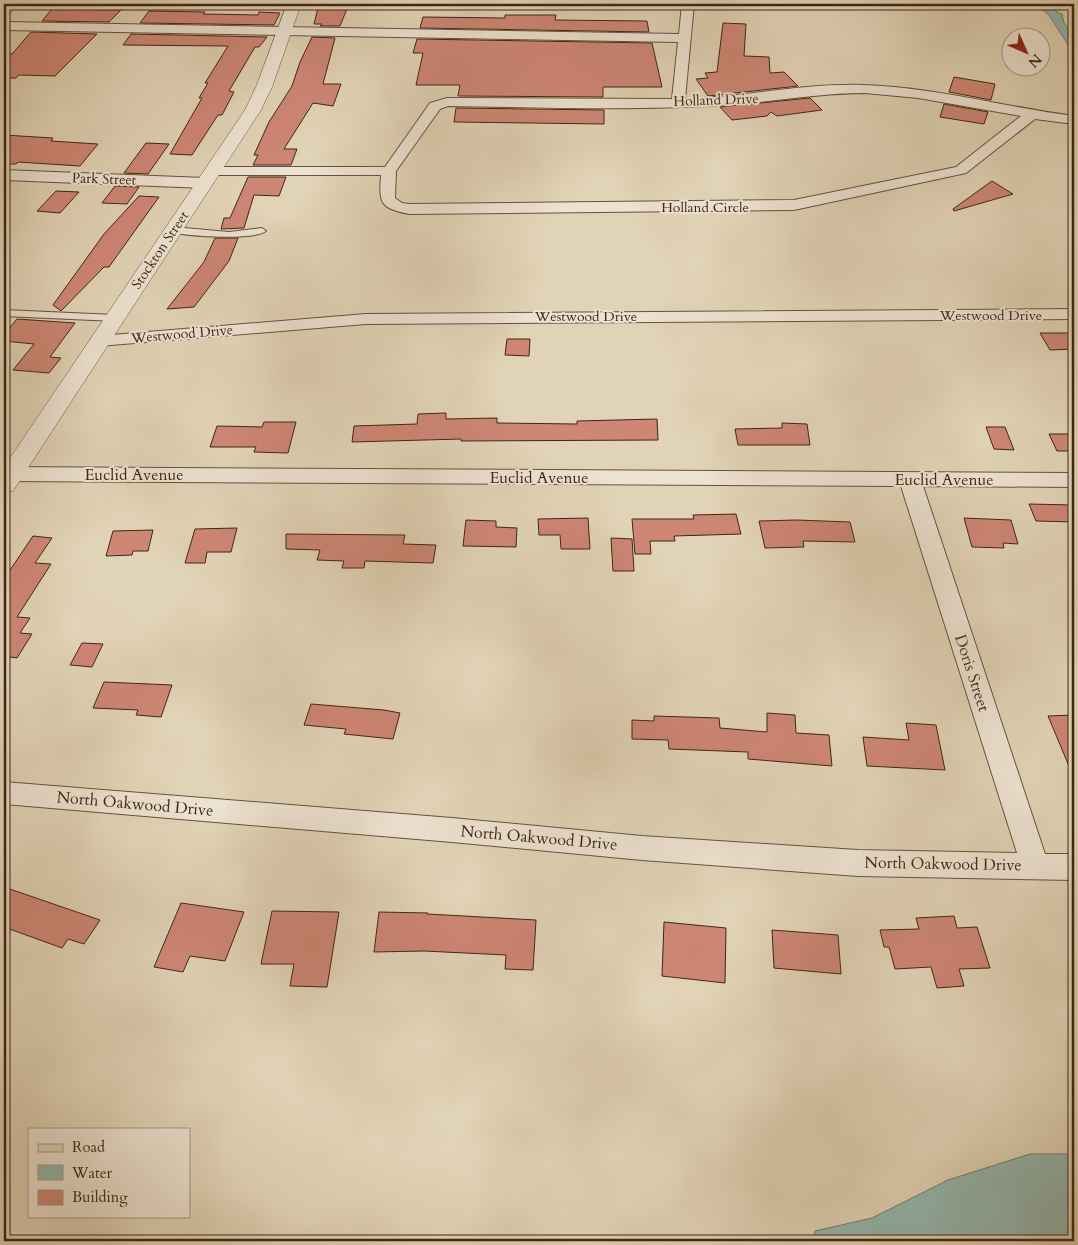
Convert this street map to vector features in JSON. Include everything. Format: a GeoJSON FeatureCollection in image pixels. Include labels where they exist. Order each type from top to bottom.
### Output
{"type":"FeatureCollection","features":[{"type":"Feature","properties":{"kind":"main road"},"geometry":{"type":"LineString","coordinates":[[4,12],[10,4]]}},
{"type":"Feature","properties":{"kind":"street","name":"Stockton Street"},"geometry":{"type":"LineString","coordinates":[[6,477],[174,230],[259,98],[294,4]]}},
{"type":"Feature","properties":{"kind":"street"},"geometry":{"type":"LineString","coordinates":[[678,102],[688,4]]}},
{"type":"Feature","properties":{"kind":"street"},"geometry":{"type":"LineString","coordinates":[[4,26],[685,38]]}},
{"type":"Feature","properties":{"kind":"street","name":"Holland Drive"},"geometry":{"type":"LineString","coordinates":[[390,171],[435,106],[440,103],[678,102],[734,100],[841,89],[864,89],[918,94],[1031,115],[1074,120]]}},
{"type":"Feature","properties":{"kind":"street","name":"Holland Circle"},"geometry":{"type":"LineString","coordinates":[[390,171],[387,198],[390,203],[409,209],[794,205],[961,170],[1031,115]]}},
{"type":"Feature","properties":{"kind":"street","name":"Park Street"},"geometry":{"type":"LineString","coordinates":[[4,175],[208,177],[390,171]]}},
{"type":"Feature","properties":{"kind":"street","name":"Westwood Drive"},"geometry":{"type":"LineString","coordinates":[[99,341],[366,318],[1074,314]]}},
{"type":"Feature","properties":{"kind":"street","name":"Euclid Avenue"},"geometry":{"type":"LineString","coordinates":[[6,477],[1074,480]]}},
{"type":"Feature","properties":{"kind":"street","name":"Doris Street"},"geometry":{"type":"LineString","coordinates":[[910,480],[1035,866]]}},
{"type":"Feature","properties":{"kind":"street","name":"North Oakwood Drive"},"geometry":{"type":"LineString","coordinates":[[4,793],[442,829],[642,848],[858,863],[1074,867]]}},
{"type":"Feature","properties":{"kind":"lane"},"geometry":{"type":"LineString","coordinates":[[174,230],[244,235],[262,231]]}},
{"type":"Feature","properties":{"kind":"lane"},"geometry":{"type":"LineString","coordinates":[[4,313],[115,318]]}},
{"type":"Feature","properties":{"kind":"water"},"geometry":{"type":"Polygon","coordinates":[[[1036,4],[1050,4],[1057,12],[1062,14],[1064,23],[1074,36],[1074,54],[1049,15],[1036,4]]]}},
{"type":"Feature","properties":{"kind":"water"},"geometry":{"type":"Polygon","coordinates":[[[1030,1154],[1074,1154],[1074,1241],[813,1241],[815,1231],[872,1218],[948,1180],[1030,1154]]]}},
{"type":"Feature","properties":{"kind":"building"},"geometry":{"type":"Polygon","coordinates":[[[319,4],[349,4],[340,26],[320,26],[322,24],[314,24],[319,4]]]}},
{"type":"Feature","properties":{"kind":"building"},"geometry":{"type":"Polygon","coordinates":[[[52,9],[121,10],[109,22],[42,21],[52,9]]]}},
{"type":"Feature","properties":{"kind":"building"},"geometry":{"type":"Polygon","coordinates":[[[149,11],[258,15],[259,12],[280,13],[274,25],[140,23],[149,11]]]}},
{"type":"Feature","properties":{"kind":"building"},"geometry":{"type":"Polygon","coordinates":[[[505,15],[556,15],[555,20],[647,21],[649,32],[420,28],[423,17],[505,18],[505,15]]]}},
{"type":"Feature","properties":{"kind":"building"},"geometry":{"type":"Polygon","coordinates":[[[723,23],[746,24],[744,56],[769,57],[770,73],[784,72],[798,86],[708,96],[696,79],[708,78],[705,73],[717,72],[723,23]]]}},
{"type":"Feature","properties":{"kind":"building"},"geometry":{"type":"Polygon","coordinates":[[[31,32],[97,34],[55,76],[19,75],[16,78],[4,78],[4,54],[12,54],[31,32]]]}},
{"type":"Feature","properties":{"kind":"building"},"geometry":{"type":"Polygon","coordinates":[[[131,34],[267,37],[259,47],[255,47],[229,91],[234,92],[222,115],[218,115],[192,155],[170,154],[202,98],[199,98],[208,83],[205,83],[228,46],[123,45],[131,34]]]}},
{"type":"Feature","properties":{"kind":"building"},"geometry":{"type":"Polygon","coordinates":[[[312,37],[335,38],[323,84],[341,84],[333,106],[313,103],[284,149],[297,149],[291,165],[253,165],[258,155],[254,155],[269,122],[292,86],[300,62],[312,37]]]}},
{"type":"Feature","properties":{"kind":"building"},"geometry":{"type":"Polygon","coordinates":[[[417,39],[652,43],[662,87],[603,87],[603,97],[458,96],[460,85],[416,85],[423,53],[413,53],[417,39]]]}},
{"type":"Feature","properties":{"kind":"building"},"geometry":{"type":"Polygon","coordinates":[[[954,77],[995,84],[991,100],[949,92],[954,77]]]}},
{"type":"Feature","properties":{"kind":"building"},"geometry":{"type":"Polygon","coordinates":[[[810,98],[822,110],[777,116],[771,112],[767,116],[732,120],[720,107],[810,98]]]}},
{"type":"Feature","properties":{"kind":"building"},"geometry":{"type":"Polygon","coordinates":[[[944,104],[988,112],[984,124],[940,117],[944,104]]]}},
{"type":"Feature","properties":{"kind":"building"},"geometry":{"type":"Polygon","coordinates":[[[456,108],[604,110],[604,124],[454,122],[456,108]]]}},
{"type":"Feature","properties":{"kind":"building"},"geometry":{"type":"Polygon","coordinates":[[[4,135],[53,138],[51,141],[98,144],[80,166],[18,162],[16,164],[4,164],[4,135]]]}},
{"type":"Feature","properties":{"kind":"building"},"geometry":{"type":"Polygon","coordinates":[[[146,143],[169,144],[148,174],[124,173],[146,143]]]}},
{"type":"Feature","properties":{"kind":"building"},"geometry":{"type":"Polygon","coordinates":[[[248,177],[286,177],[279,196],[254,195],[244,228],[221,229],[224,218],[230,218],[248,177]]]}},
{"type":"Feature","properties":{"kind":"building"},"geometry":{"type":"Polygon","coordinates":[[[992,181],[1013,194],[954,211],[953,209],[992,181]]]}},
{"type":"Feature","properties":{"kind":"building"},"geometry":{"type":"Polygon","coordinates":[[[115,186],[139,187],[127,204],[102,203],[115,186]]]}},
{"type":"Feature","properties":{"kind":"building"},"geometry":{"type":"Polygon","coordinates":[[[56,191],[79,192],[60,213],[37,211],[56,191]]]}},
{"type":"Feature","properties":{"kind":"building"},"geometry":{"type":"Polygon","coordinates":[[[139,196],[159,197],[109,267],[104,267],[61,311],[53,305],[104,234],[139,196]]]}},
{"type":"Feature","properties":{"kind":"building"},"geometry":{"type":"Polygon","coordinates":[[[215,238],[238,238],[229,261],[194,307],[167,309],[204,262],[215,238]]]}},
{"type":"Feature","properties":{"kind":"building"},"geometry":{"type":"Polygon","coordinates":[[[17,319],[75,323],[50,357],[61,358],[49,373],[13,370],[34,344],[4,341],[4,335],[17,319]]]}},
{"type":"Feature","properties":{"kind":"building"},"geometry":{"type":"Polygon","coordinates":[[[1040,333],[1069,333],[1074,342],[1074,349],[1050,350],[1040,333]]]}},
{"type":"Feature","properties":{"kind":"building"},"geometry":{"type":"Polygon","coordinates":[[[507,339],[530,339],[529,356],[505,355],[507,339]]]}},
{"type":"Feature","properties":{"kind":"building"},"geometry":{"type":"Polygon","coordinates":[[[446,413],[446,419],[497,418],[497,423],[577,424],[577,421],[657,419],[658,440],[461,441],[461,439],[352,442],[354,426],[417,424],[418,414],[446,413]]]}},
{"type":"Feature","properties":{"kind":"building"},"geometry":{"type":"Polygon","coordinates":[[[264,422],[296,422],[288,453],[254,452],[256,447],[210,447],[217,426],[262,427],[264,422]]]}},
{"type":"Feature","properties":{"kind":"building"},"geometry":{"type":"Polygon","coordinates":[[[782,423],[807,424],[810,445],[738,445],[735,429],[782,428],[782,423]]]}},
{"type":"Feature","properties":{"kind":"building"},"geometry":{"type":"Polygon","coordinates":[[[986,427],[1005,427],[1014,450],[994,449],[986,427]]]}},
{"type":"Feature","properties":{"kind":"building"},"geometry":{"type":"Polygon","coordinates":[[[1049,434],[1074,434],[1074,451],[1057,451],[1049,434]]]}},
{"type":"Feature","properties":{"kind":"building"},"geometry":{"type":"Polygon","coordinates":[[[1029,504],[1074,505],[1074,522],[1036,521],[1029,504]]]}},
{"type":"Feature","properties":{"kind":"building"},"geometry":{"type":"Polygon","coordinates":[[[736,514],[741,534],[674,536],[675,541],[650,541],[651,554],[635,554],[632,519],[694,519],[693,515],[736,514]]]}},
{"type":"Feature","properties":{"kind":"building"},"geometry":{"type":"Polygon","coordinates":[[[588,518],[590,549],[561,549],[560,535],[539,535],[538,519],[588,518]]]}},
{"type":"Feature","properties":{"kind":"building"},"geometry":{"type":"Polygon","coordinates":[[[964,518],[1011,520],[1018,544],[1003,543],[1004,548],[972,547],[964,518]]]}},
{"type":"Feature","properties":{"kind":"building"},"geometry":{"type":"Polygon","coordinates":[[[466,520],[496,521],[496,527],[517,528],[516,547],[463,546],[466,520]]]}},
{"type":"Feature","properties":{"kind":"building"},"geometry":{"type":"Polygon","coordinates":[[[759,521],[850,522],[855,542],[803,541],[804,547],[765,548],[759,521]]]}},
{"type":"Feature","properties":{"kind":"building"},"geometry":{"type":"Polygon","coordinates":[[[237,528],[231,552],[207,552],[205,563],[185,563],[195,529],[237,528]]]}},
{"type":"Feature","properties":{"kind":"building"},"geometry":{"type":"Polygon","coordinates":[[[153,530],[148,551],[133,551],[132,555],[106,556],[113,531],[153,530]]]}},
{"type":"Feature","properties":{"kind":"building"},"geometry":{"type":"Polygon","coordinates":[[[286,534],[405,535],[403,544],[436,545],[433,563],[365,561],[364,568],[342,568],[344,561],[317,560],[320,550],[286,549],[286,534]]]}},
{"type":"Feature","properties":{"kind":"building"},"geometry":{"type":"Polygon","coordinates":[[[33,536],[52,538],[35,563],[51,564],[17,617],[30,618],[20,633],[32,634],[17,658],[4,656],[4,579],[33,536]]]}},
{"type":"Feature","properties":{"kind":"building"},"geometry":{"type":"Polygon","coordinates":[[[611,538],[632,539],[634,571],[613,571],[611,538]]]}},
{"type":"Feature","properties":{"kind":"building"},"geometry":{"type":"Polygon","coordinates":[[[82,643],[103,644],[92,667],[70,665],[82,643]]]}},
{"type":"Feature","properties":{"kind":"building"},"geometry":{"type":"Polygon","coordinates":[[[104,682],[172,685],[161,717],[136,715],[138,710],[93,708],[104,682]]]}},
{"type":"Feature","properties":{"kind":"building"},"geometry":{"type":"Polygon","coordinates":[[[311,704],[400,713],[393,739],[344,734],[346,729],[304,725],[311,704]]]}},
{"type":"Feature","properties":{"kind":"building"},"geometry":{"type":"Polygon","coordinates":[[[767,713],[795,715],[796,733],[829,735],[832,766],[748,759],[748,752],[669,749],[668,740],[632,739],[632,720],[654,721],[654,716],[719,718],[720,728],[767,732],[767,713]]]}},
{"type":"Feature","properties":{"kind":"building"},"geometry":{"type":"Polygon","coordinates":[[[1074,715],[1074,778],[1048,716],[1074,715]]]}},
{"type":"Feature","properties":{"kind":"building"},"geometry":{"type":"Polygon","coordinates":[[[906,723],[936,725],[945,770],[867,766],[863,737],[909,740],[906,723]]]}},
{"type":"Feature","properties":{"kind":"building"},"geometry":{"type":"Polygon","coordinates":[[[4,887],[100,920],[84,944],[68,939],[62,948],[4,927],[4,887]]]}},
{"type":"Feature","properties":{"kind":"building"},"geometry":{"type":"Polygon","coordinates":[[[181,903],[244,912],[225,961],[190,956],[183,972],[154,967],[181,903]]]}},
{"type":"Feature","properties":{"kind":"building"},"geometry":{"type":"Polygon","coordinates":[[[272,911],[339,912],[327,987],[290,986],[294,964],[261,964],[272,911]]]}},
{"type":"Feature","properties":{"kind":"building"},"geometry":{"type":"Polygon","coordinates":[[[379,912],[536,920],[533,970],[505,969],[506,955],[424,951],[374,952],[379,912]]]}},
{"type":"Feature","properties":{"kind":"building"},"geometry":{"type":"Polygon","coordinates":[[[954,916],[957,928],[977,927],[990,968],[959,969],[964,986],[937,988],[931,967],[895,969],[889,947],[884,947],[880,930],[919,929],[916,918],[954,916]]]}},
{"type":"Feature","properties":{"kind":"building"},"geometry":{"type":"Polygon","coordinates":[[[664,922],[726,928],[725,983],[662,976],[664,922]]]}},
{"type":"Feature","properties":{"kind":"building"},"geometry":{"type":"Polygon","coordinates":[[[772,930],[838,935],[841,974],[774,968],[772,930]]]}}]}
